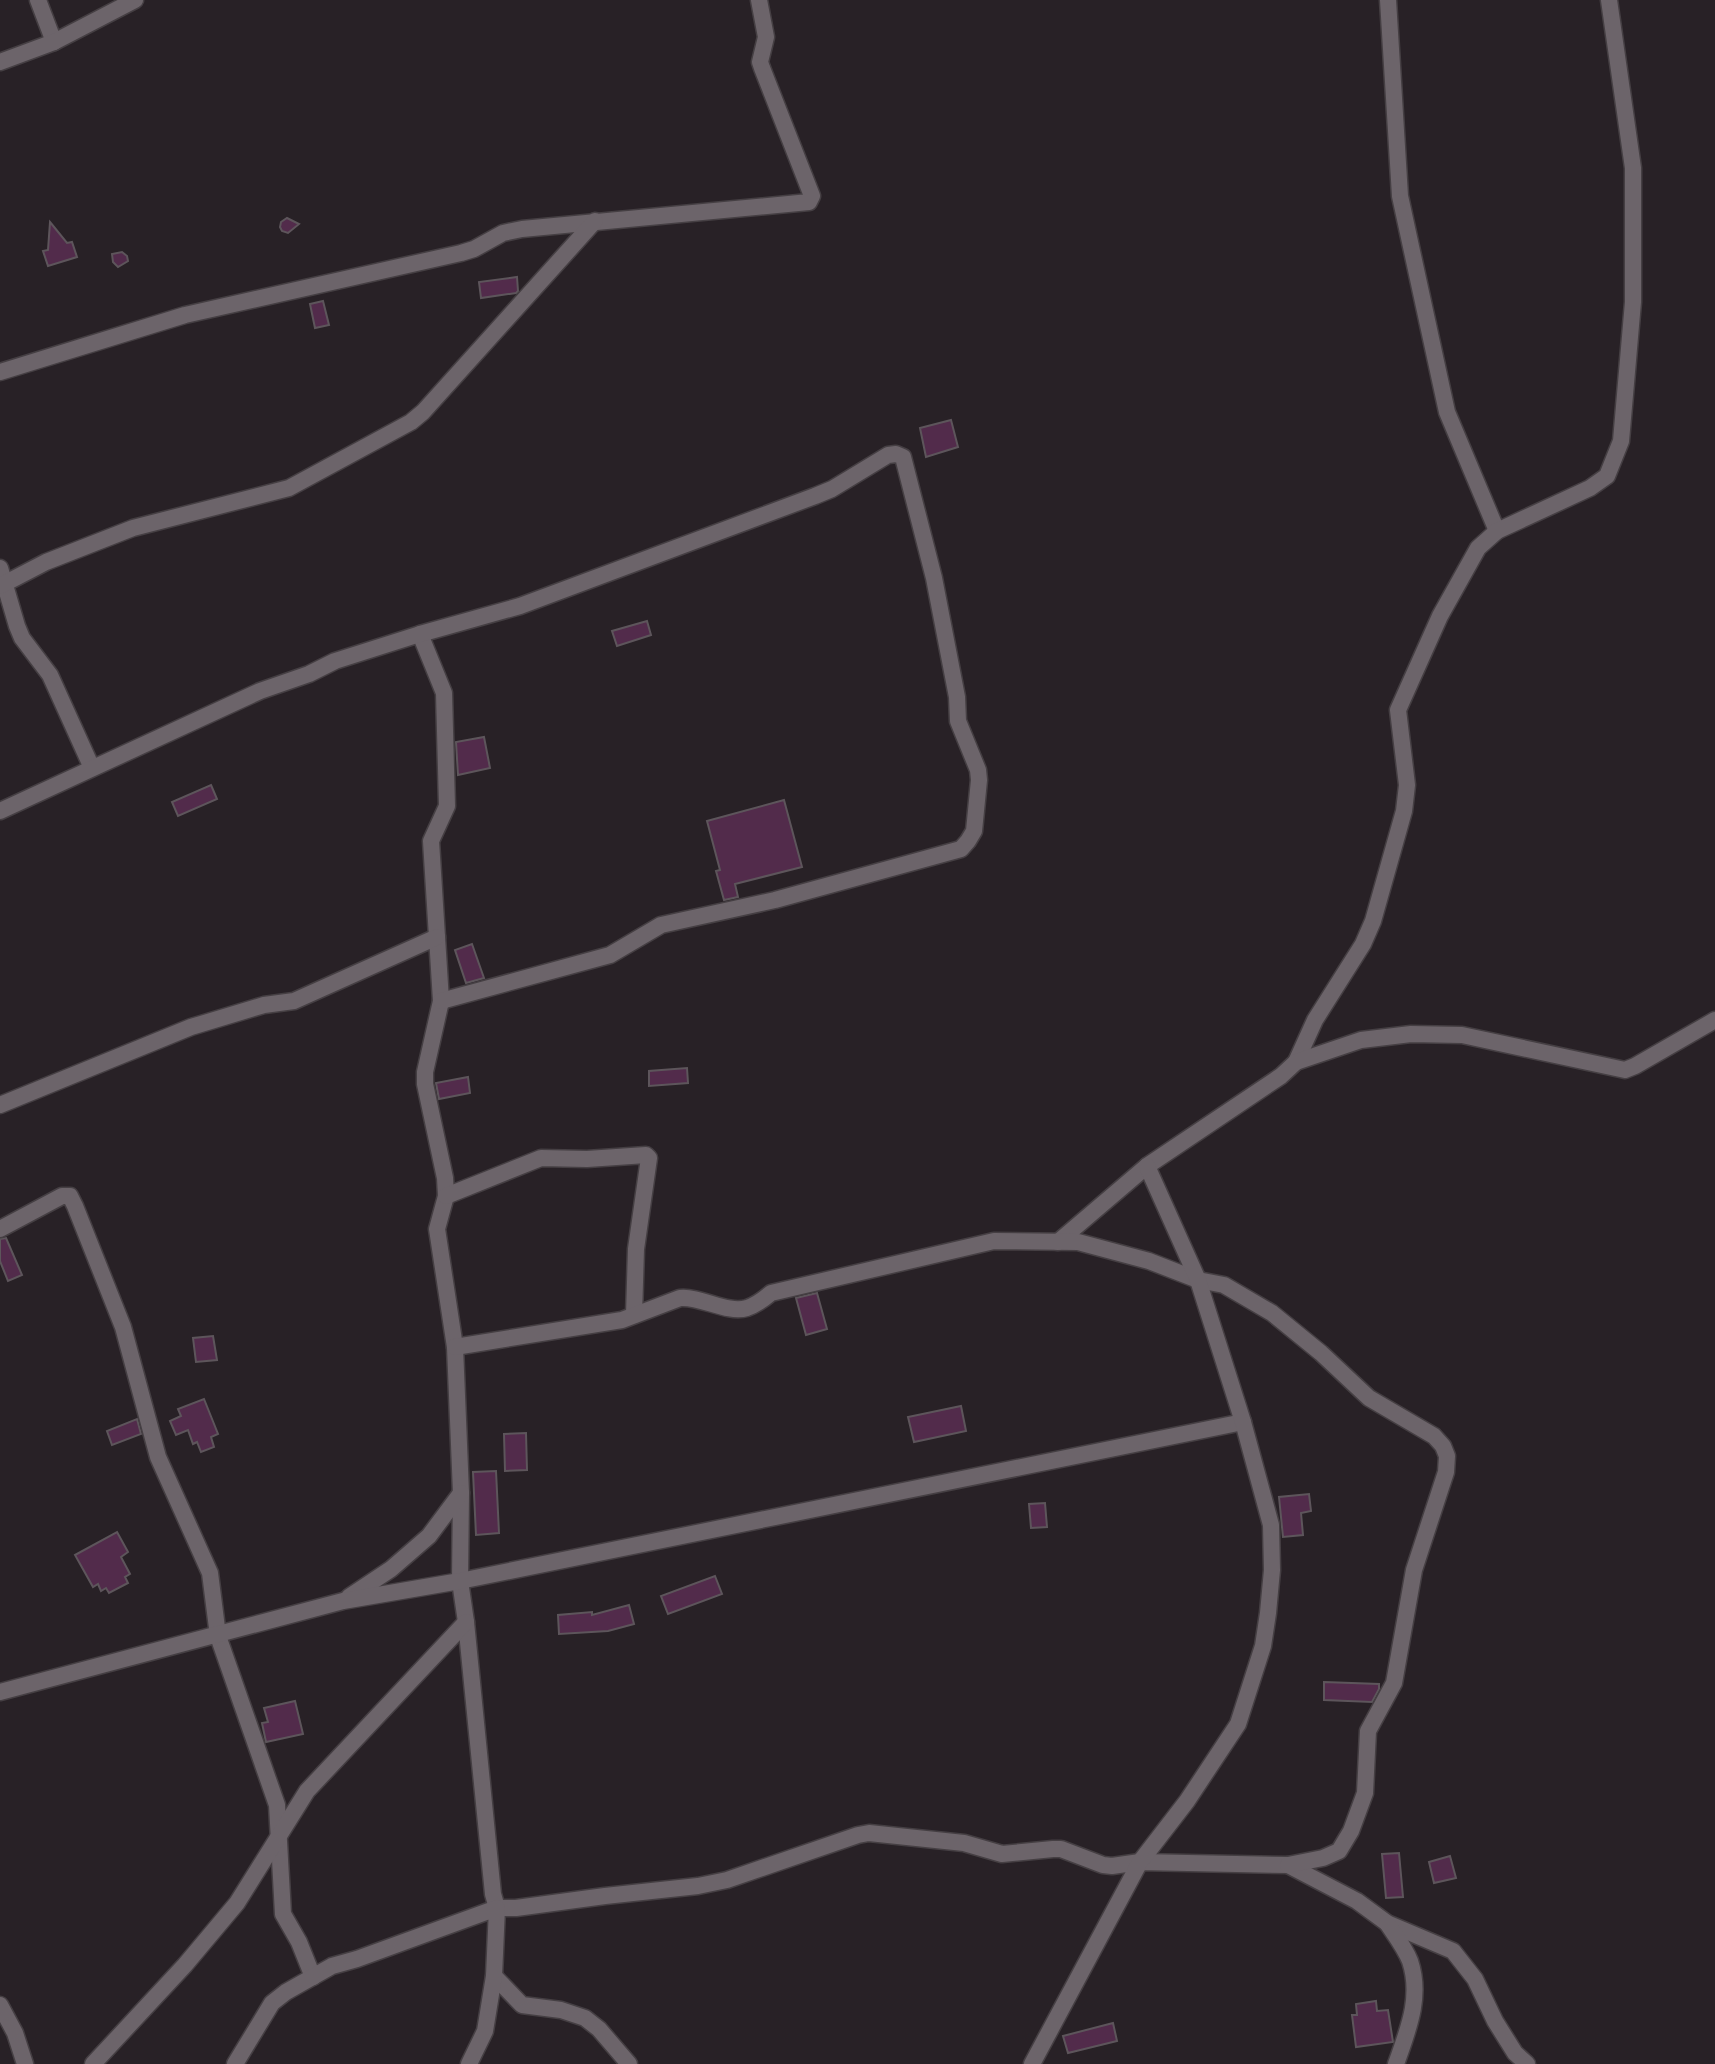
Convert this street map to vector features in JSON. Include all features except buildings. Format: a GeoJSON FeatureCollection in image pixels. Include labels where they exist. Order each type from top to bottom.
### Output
{"type":"FeatureCollection","features":[{"type":"Feature","properties":{"kind":"street"},"geometry":{"type":"LineString","coordinates":[[38,0],[54,42]]}},
{"type":"Feature","properties":{"kind":"street"},"geometry":{"type":"LineString","coordinates":[[0,62],[54,42],[135,0]]}},
{"type":"Feature","properties":{"kind":"street"},"geometry":{"type":"LineString","coordinates":[[0,372],[185,315],[461,253],[503,233],[522,229],[809,202],[812,196],[760,62],[766,37],[759,0]]}},
{"type":"Feature","properties":{"kind":"street"},"geometry":{"type":"LineString","coordinates":[[1388,0],[1403,209],[1447,412],[1497,531]]}},
{"type":"Feature","properties":{"kind":"street"},"geometry":{"type":"LineString","coordinates":[[1058,1242],[1147,1166],[1281,1076],[1296,1062],[1315,1020],[1363,944],[1373,921],[1404,811],[1407,785],[1398,710],[1440,615],[1478,548],[1497,531],[1590,488],[1607,476],[1620,441],[1633,302],[1633,168],[1609,0]]}},
{"type":"Feature","properties":{"kind":"street"},"geometry":{"type":"LineString","coordinates":[[92,768],[50,675],[22,638],[1,579],[133,528],[289,488],[411,422],[595,221]]}},
{"type":"Feature","properties":{"kind":"street"},"geometry":{"type":"LineString","coordinates":[[0,811],[260,691],[309,674],[335,661],[520,606],[815,496],[832,489],[888,455],[903,457],[934,578],[957,697],[958,720],[978,770],[974,831],[968,841],[961,849],[775,900],[661,925],[610,955],[441,1002]]}},
{"type":"Feature","properties":{"kind":"street"},"geometry":{"type":"LineString","coordinates":[[420,634],[444,692],[447,806],[430,841],[441,1002],[425,1072],[425,1084],[446,1196],[438,1229],[455,1347],[461,1493],[460,1581],[493,1894],[497,1908],[494,1976],[485,2031],[469,2064]]}},
{"type":"Feature","properties":{"kind":"street"},"geometry":{"type":"LineString","coordinates":[[0,1105],[191,1027],[264,1005],[294,1001],[437,937]]}},
{"type":"Feature","properties":{"kind":"street"},"geometry":{"type":"LineString","coordinates":[[1296,1062],[1361,1040],[1411,1034],[1462,1035],[1625,1070],[1715,1020]]}},
{"type":"Feature","properties":{"kind":"street"},"geometry":{"type":"LineString","coordinates":[[446,1196],[541,1158],[587,1159],[646,1155],[649,1158],[636,1249],[634,1315]]}},
{"type":"Feature","properties":{"kind":"street"},"geometry":{"type":"LineString","coordinates":[[1032,2064],[1140,1862],[1187,1801],[1238,1724],[1262,1646],[1268,1612],[1272,1570],[1271,1525],[1243,1422],[1198,1280],[1147,1166]]}},
{"type":"Feature","properties":{"kind":"street"},"geometry":{"type":"LineString","coordinates":[[0,1229],[62,1196],[70,1196],[123,1328],[164,1474],[210,1573],[218,1636],[277,1805],[283,1914],[299,1942],[313,1976]]}},
{"type":"Feature","properties":{"kind":"street"},"geometry":{"type":"LineString","coordinates":[[235,2064],[272,2003],[286,1992],[332,1966],[497,1908],[516,1908],[727,1881],[869,1833],[964,1843],[1002,1854],[1061,1849],[1112,1866],[1140,1862],[1288,1865],[1323,1858],[1339,1851],[1352,1831],[1365,1793],[1368,1731],[1394,1683],[1414,1570],[1446,1472],[1447,1457],[1443,1446],[1434,1436],[1368,1398],[1321,1353],[1272,1313],[1224,1284],[1198,1280],[1137,1258],[1078,1242],[994,1241],[771,1293],[751,1307],[739,1310],[689,1297],[680,1298],[622,1320],[455,1347]]}},
{"type":"Feature","properties":{"kind":"street"},"geometry":{"type":"LineString","coordinates":[[0,1692],[343,1601],[460,1581],[1243,1422]]}},
{"type":"Feature","properties":{"kind":"street"},"geometry":{"type":"LineString","coordinates":[[343,1601],[391,1569],[429,1536],[461,1493]]}},
{"type":"Feature","properties":{"kind":"street"},"geometry":{"type":"LineString","coordinates":[[93,2064],[185,1965],[237,1903],[307,1791],[466,1622]]}},
{"type":"Feature","properties":{"kind":"street"},"geometry":{"type":"LineString","coordinates":[[1288,1865],[1357,1901],[1387,1923],[1453,1951],[1475,1979],[1494,2021],[1515,2053],[1527,2064]]}},
{"type":"Feature","properties":{"kind":"street"},"geometry":{"type":"LineString","coordinates":[[1387,1923],[1410,1961],[1416,1993],[1411,2025],[1396,2064]]}},
{"type":"Feature","properties":{"kind":"street"},"geometry":{"type":"LineString","coordinates":[[494,1976],[522,2005],[561,2010],[585,2018],[599,2029],[629,2064]]}},
{"type":"Feature","properties":{"kind":"street"},"geometry":{"type":"LineString","coordinates":[[0,2006],[15,2033],[25,2064]]}}]}
